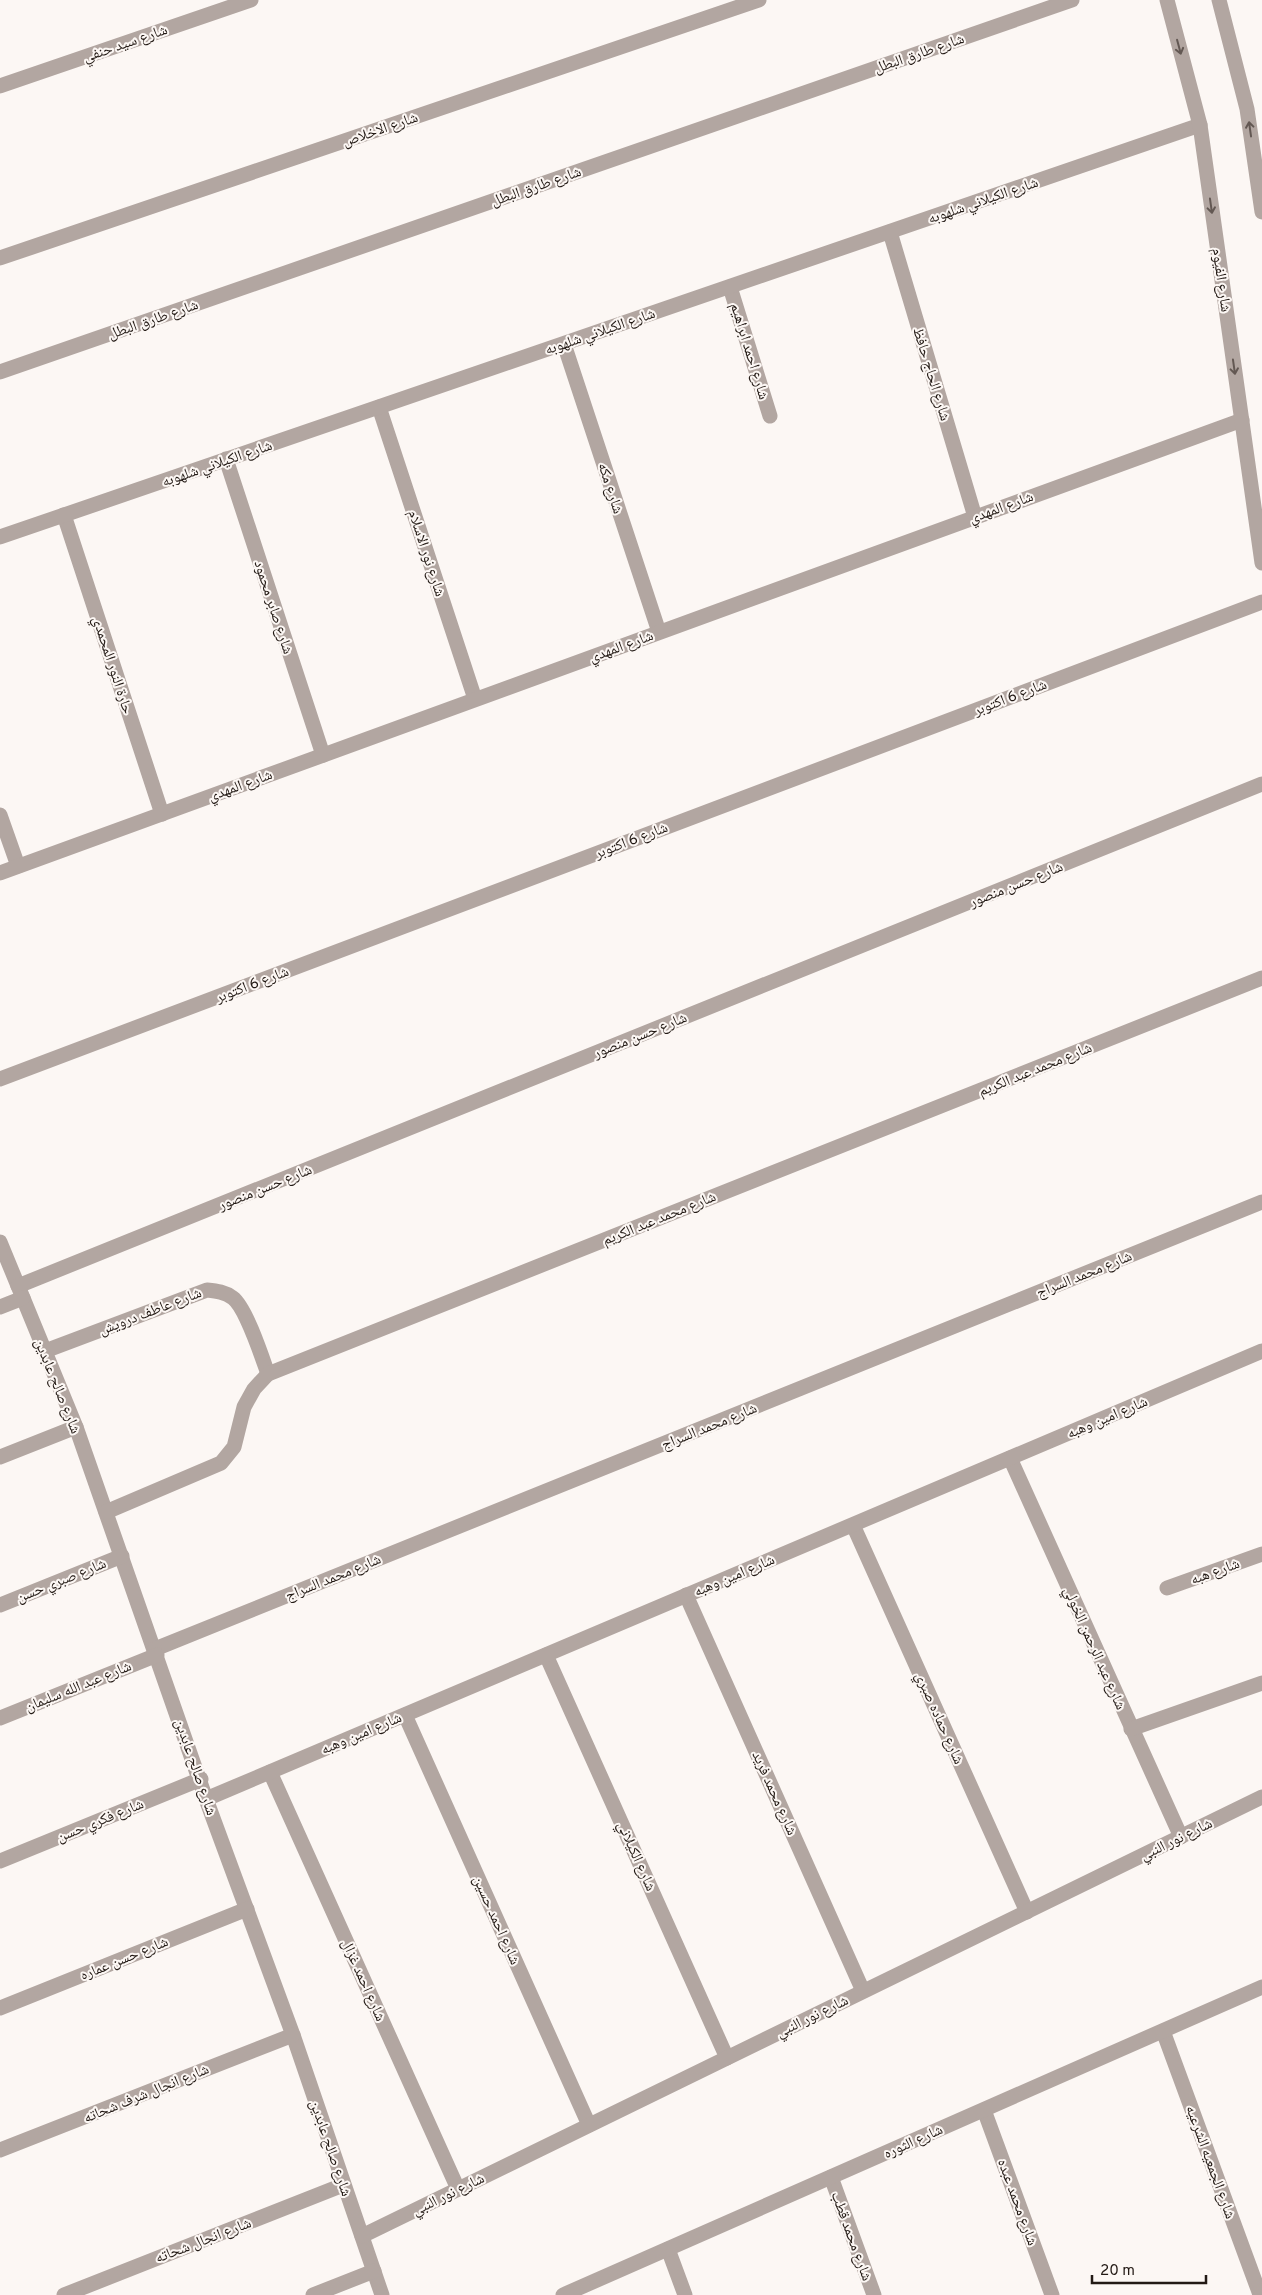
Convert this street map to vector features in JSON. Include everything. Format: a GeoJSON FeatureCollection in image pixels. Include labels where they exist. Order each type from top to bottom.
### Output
{"type":"FeatureCollection","features":[{"type":"Feature","properties":{"kind":"street","name":"شارع سيد حنفي"},"geometry":{"type":"LineString","coordinates":[[0,86],[251,0]]}},
{"type":"Feature","properties":{"kind":"street","name":"شارع الاخلاص"},"geometry":{"type":"LineString","coordinates":[[0,258],[759,0]]}},
{"type":"Feature","properties":{"kind":"street","name":"شارع طارق البطل"},"geometry":{"type":"LineString","coordinates":[[0,372],[1072,0]]}},
{"type":"Feature","properties":{"kind":"street","name":"شارع الفيوم"},"geometry":{"type":"LineString","coordinates":[[1167,0],[1200,125],[1262,563]]}},
{"type":"Feature","properties":{"kind":"street"},"geometry":{"type":"LineString","coordinates":[[1219,0],[1248,109],[1262,212]]}},
{"type":"Feature","properties":{"kind":"street","name":"شارع الكيلاني شلهوبه"},"geometry":{"type":"LineString","coordinates":[[0,537],[1200,125]]}},
{"type":"Feature","properties":{"kind":"street","name":"شارع الحاج حافظ"},"geometry":{"type":"LineString","coordinates":[[890,232],[975,517]]}},
{"type":"Feature","properties":{"kind":"street","name":"شارع احمد ابراهيم"},"geometry":{"type":"LineString","coordinates":[[730,287],[770,416]]}},
{"type":"Feature","properties":{"kind":"street","name":"شارع مكه"},"geometry":{"type":"LineString","coordinates":[[564,344],[658,632]]}},
{"type":"Feature","properties":{"kind":"street","name":"شارع نور الاسلام"},"geometry":{"type":"LineString","coordinates":[[379,407],[475,700]]}},
{"type":"Feature","properties":{"kind":"street","name":"شارع المهدي"},"geometry":{"type":"LineString","coordinates":[[0,873],[1242,420]]}},
{"type":"Feature","properties":{"kind":"street","name":"شارع صابر محمود"},"geometry":{"type":"LineString","coordinates":[[226,460],[323,755]]}},
{"type":"Feature","properties":{"kind":"street","name":"حارة النور المحمدي"},"geometry":{"type":"LineString","coordinates":[[64,515],[162,814]]}},
{"type":"Feature","properties":{"kind":"street","name":"شارع 6 اكتوبر"},"geometry":{"type":"LineString","coordinates":[[0,1079],[1262,602]]}},
{"type":"Feature","properties":{"kind":"street","name":"شارع حسن منصور"},"geometry":{"type":"LineString","coordinates":[[0,1307],[21,1292],[1262,784]]}},
{"type":"Feature","properties":{"kind":"street"},"geometry":{"type":"LineString","coordinates":[[0,814],[18,866]]}},
{"type":"Feature","properties":{"kind":"street","name":"شارع محمد عبد الكريم"},"geometry":{"type":"LineString","coordinates":[[106,1512],[221,1463],[234,1447],[244,1407],[254,1389],[268,1374],[1262,978]]}},
{"type":"Feature","properties":{"kind":"street","name":"شارع محمد السراج"},"geometry":{"type":"LineString","coordinates":[[156,1652],[1262,1202]]}},
{"type":"Feature","properties":{"kind":"street","name":"شارع صالح عابدين"},"geometry":{"type":"LineString","coordinates":[[0,1242],[76,1427],[201,1779],[206,1799],[293,2035],[382,2295]]}},
{"type":"Feature","properties":{"kind":"street","name":"شارع عاطف درويش"},"geometry":{"type":"LineString","coordinates":[[45,1352],[207,1290],[222,1292],[235,1299],[244,1312],[268,1374]]}},
{"type":"Feature","properties":{"kind":"street","name":"شارع امين وهبه"},"geometry":{"type":"LineString","coordinates":[[206,1799],[1262,1351]]}},
{"type":"Feature","properties":{"kind":"street"},"geometry":{"type":"LineString","coordinates":[[0,1457],[76,1427]]}},
{"type":"Feature","properties":{"kind":"street","name":"شارع عبد الرحمن الخولي"},"geometry":{"type":"LineString","coordinates":[[1010,1458],[1181,1837]]}},
{"type":"Feature","properties":{"kind":"street","name":"شارع حماده صبري"},"geometry":{"type":"LineString","coordinates":[[853,1525],[1027,1912]]}},
{"type":"Feature","properties":{"kind":"street","name":"شارع هبه"},"geometry":{"type":"LineString","coordinates":[[1167,1588],[1262,1554]]}},
{"type":"Feature","properties":{"kind":"street","name":"شارع صبري حسن"},"geometry":{"type":"LineString","coordinates":[[0,1605],[122,1556]]}},
{"type":"Feature","properties":{"kind":"street","name":"شارع محمد فريد"},"geometry":{"type":"LineString","coordinates":[[686,1595],[863,1991]]}},
{"type":"Feature","properties":{"kind":"street","name":"شارع عبد الله سليمان"},"geometry":{"type":"LineString","coordinates":[[0,1718],[156,1652]]}},
{"type":"Feature","properties":{"kind":"street","name":"شارع الكيلاني"},"geometry":{"type":"LineString","coordinates":[[546,1655],[727,2058]]}},
{"type":"Feature","properties":{"kind":"street"},"geometry":{"type":"LineString","coordinates":[[1131,1729],[1262,1683]]}},
{"type":"Feature","properties":{"kind":"street","name":"شارع احمد حسين"},"geometry":{"type":"LineString","coordinates":[[405,1715],[589,2125]]}},
{"type":"Feature","properties":{"kind":"street","name":"شارع احمد غزال"},"geometry":{"type":"LineString","coordinates":[[270,1772],[458,2189]]}},
{"type":"Feature","properties":{"kind":"street","name":"شارع فكري حسن"},"geometry":{"type":"LineString","coordinates":[[0,1861],[201,1779]]}},
{"type":"Feature","properties":{"kind":"street","name":"شارع نور النبي"},"geometry":{"type":"LineString","coordinates":[[362,2236],[1262,1797]]}},
{"type":"Feature","properties":{"kind":"street","name":"شارع حسن عماره"},"geometry":{"type":"LineString","coordinates":[[0,2008],[247,1909]]}},
{"type":"Feature","properties":{"kind":"street","name":"شارع الثوره"},"geometry":{"type":"LineString","coordinates":[[563,2295],[1262,1987]]}},
{"type":"Feature","properties":{"kind":"street","name":"شارع الجمعيه الشرعيه"},"geometry":{"type":"LineString","coordinates":[[1163,2031],[1258,2293]]}},
{"type":"Feature","properties":{"kind":"street","name":"شارع انجال شرف شحاته"},"geometry":{"type":"LineString","coordinates":[[0,2150],[293,2035]]}},
{"type":"Feature","properties":{"kind":"street","name":"شارع محمد عبده"},"geometry":{"type":"LineString","coordinates":[[984,2110],[1052,2295]]}},
{"type":"Feature","properties":{"kind":"street","name":"شارع محمد قطب"},"geometry":{"type":"LineString","coordinates":[[830,2177],[874,2295]]}},
{"type":"Feature","properties":{"kind":"street","name":"شارع انجال شحاته"},"geometry":{"type":"LineString","coordinates":[[64,2295],[343,2185]]}},
{"type":"Feature","properties":{"kind":"street"},"geometry":{"type":"LineString","coordinates":[[668,2249],[685,2295]]}},
{"type":"Feature","properties":{"kind":"street"},"geometry":{"type":"LineString","coordinates":[[313,2295],[374,2271]]}}]}
